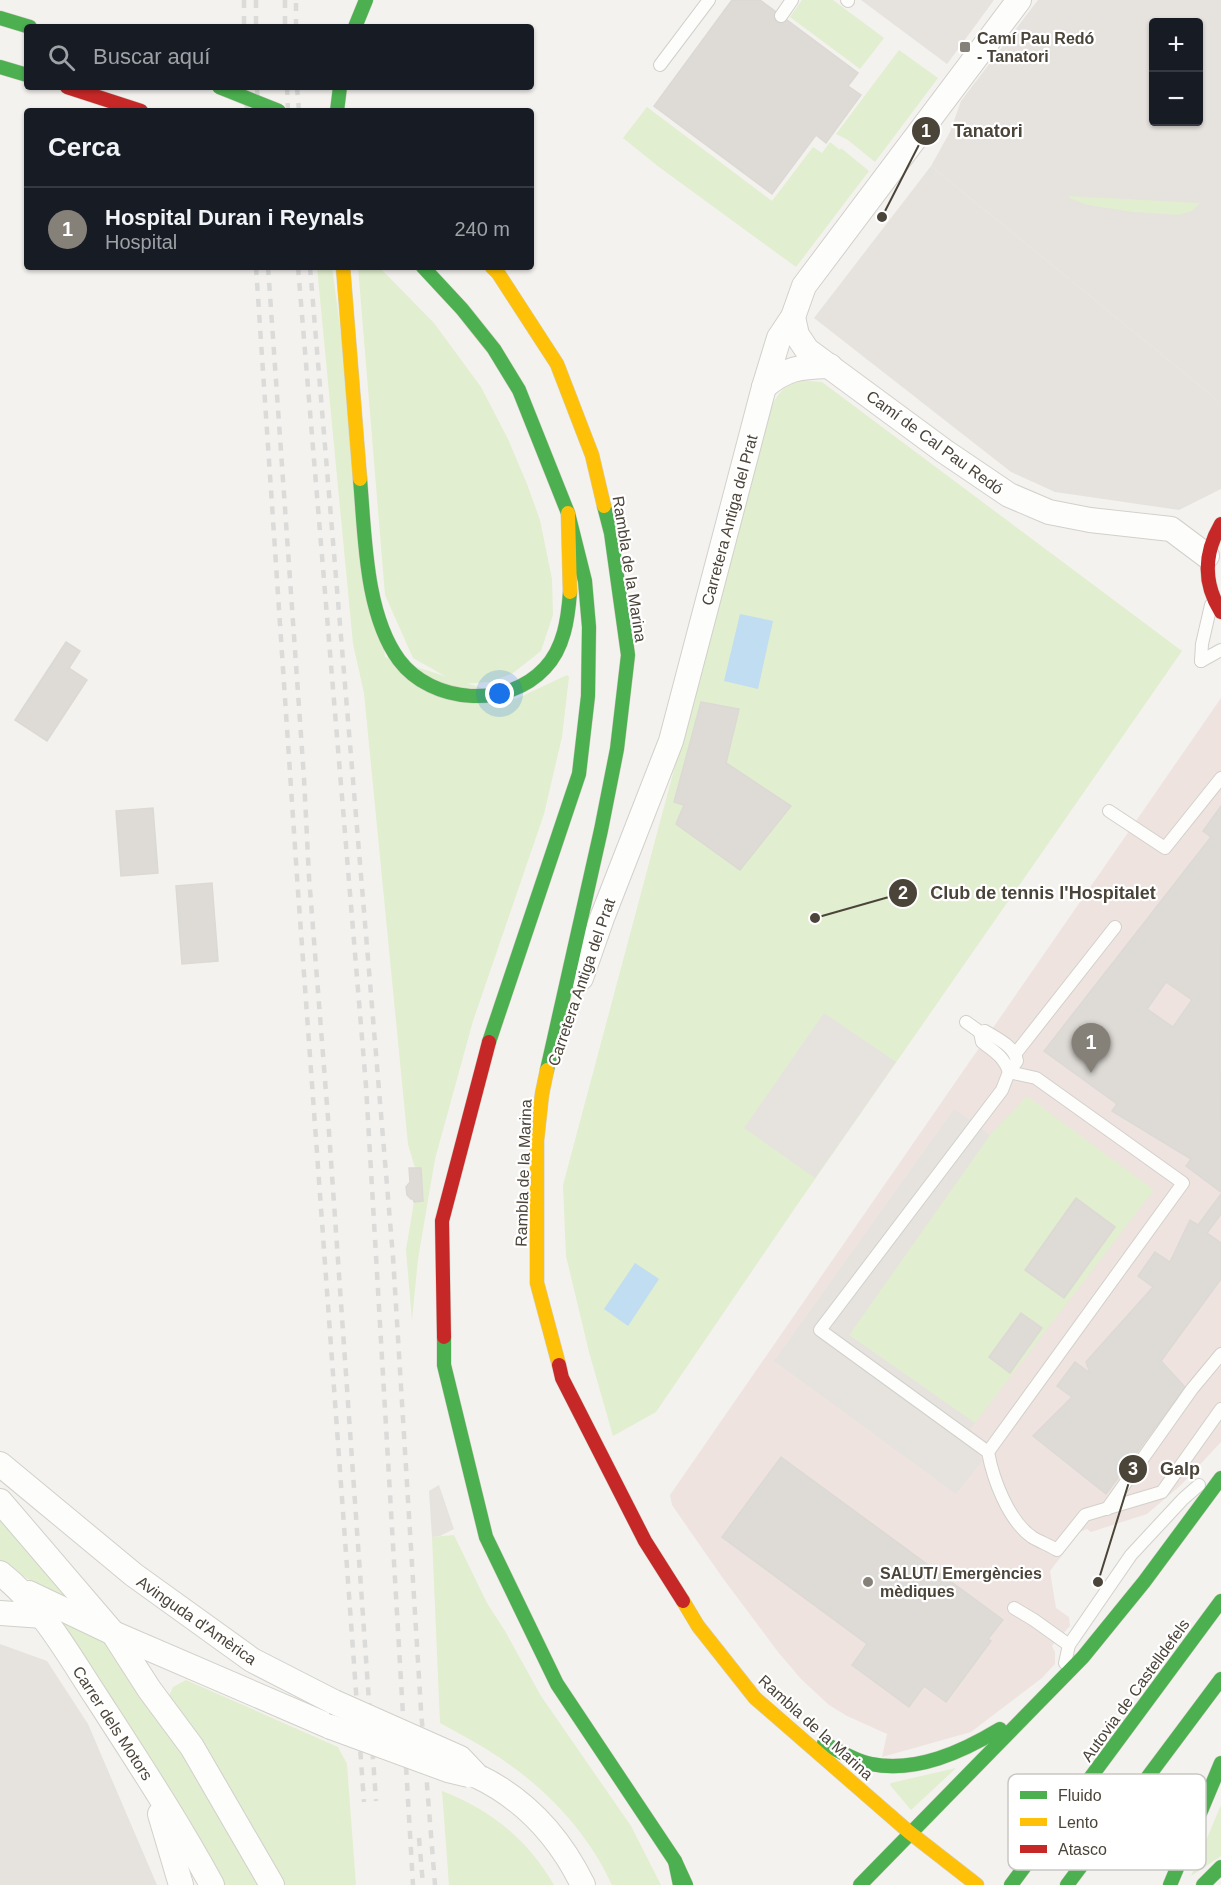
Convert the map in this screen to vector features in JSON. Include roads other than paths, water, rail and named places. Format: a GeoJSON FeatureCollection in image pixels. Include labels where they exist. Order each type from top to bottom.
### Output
{"type":"FeatureCollection","features":[{"type":"Feature","properties":{"kind":"main road"},"geometry":{"type":"LineString","coordinates":[[356,24],[366,0]]}},
{"type":"Feature","properties":{"kind":"main road"},"geometry":{"type":"LineString","coordinates":[[0,18],[24,25]]}},
{"type":"Feature","properties":{"kind":"main road"},"geometry":{"type":"LineString","coordinates":[[0,67],[24,74]]}},
{"type":"Feature","properties":{"kind":"main road"},"geometry":{"type":"LineString","coordinates":[[76,90],[132,108]]}},
{"type":"Feature","properties":{"kind":"main road"},"geometry":{"type":"LineString","coordinates":[[226,90],[272,108]]}},
{"type":"Feature","properties":{"kind":"main road"},"geometry":{"type":"LineString","coordinates":[[338,108],[340,90]]}},
{"type":"Feature","properties":{"kind":"main road"},"geometry":{"type":"LineString","coordinates":[[343,270],[370,578],[387,638],[401,661],[417,678],[439,691],[481,697],[511,691],[524,685],[544,669],[558,649],[567,619],[570,557],[568,513]]}},
{"type":"Feature","properties":{"kind":"main road"},"geometry":{"type":"LineString","coordinates":[[426,270],[462,309],[494,349],[519,390],[568,513],[585,581],[589,627],[588,696],[579,774],[490,1040],[442,1221],[444,1365],[486,1537],[557,1684],[675,1861],[686,1885]]}},
{"type":"Feature","properties":{"kind":"main road","name":"Rambla de la Marina"},"geometry":{"type":"LineString","coordinates":[[495,270],[556,364],[592,454],[611,533],[628,655],[615,760],[542,1094],[537,1152],[537,1282],[562,1378],[645,1541],[698,1626],[755,1698],[909,1832],[976,1885]]}},
{"type":"Feature","properties":{"kind":"main road"},"geometry":{"type":"LineString","coordinates":[[1221,525],[1207,556],[1207,581],[1221,612]]}},
{"type":"Feature","properties":{"kind":"main road"},"geometry":{"type":"LineString","coordinates":[[860,1885],[909,1832],[1061,1681],[1133,1596],[1221,1478]]}},
{"type":"Feature","properties":{"kind":"main road","name":"Autovia de Castelldefels"},"geometry":{"type":"LineString","coordinates":[[1093,1774],[1221,1600]]}},
{"type":"Feature","properties":{"kind":"main road"},"geometry":{"type":"LineString","coordinates":[[1150,1774],[1221,1678]]}},
{"type":"Feature","properties":{"kind":"main road"},"geometry":{"type":"LineString","coordinates":[[789,1726],[870,1763],[898,1766],[933,1760],[983,1740],[1037,1706]]}},
{"type":"Feature","properties":{"kind":"main road"},"geometry":{"type":"LineString","coordinates":[[1206,1800],[1221,1764]]}},
{"type":"Feature","properties":{"kind":"main road"},"geometry":{"type":"LineString","coordinates":[[675,1861],[680,1885]]}},
{"type":"Feature","properties":{"kind":"main road"},"geometry":{"type":"LineString","coordinates":[[1203,1885],[1221,1867]]}},
{"type":"Feature","properties":{"kind":"main road","name":"Autovia de Castelldefels"},"geometry":{"type":"LineString","coordinates":[[1012,1884],[1022,1870]]}},
{"type":"Feature","properties":{"kind":"main road"},"geometry":{"type":"LineString","coordinates":[[1067,1885],[1078,1870]]}},
{"type":"Feature","properties":{"kind":"main road"},"geometry":{"type":"LineString","coordinates":[[1170,1885],[1176,1870]]}},
{"type":"Feature","properties":{"kind":"street","name":"Carretera Antiga del Prat"},"geometry":{"type":"LineString","coordinates":[[542,1094],[602,918],[671,741],[764,387],[779,338],[793,317],[804,286],[1019,0]]}},
{"type":"Feature","properties":{"kind":"street","name":"Camí de Cal Pau Redó"},"geometry":{"type":"LineString","coordinates":[[793,317],[797,335],[807,350],[944,451],[1009,495],[1049,512],[1090,520],[1171,529],[1207,556]]}},
{"type":"Feature","properties":{"kind":"street"},"geometry":{"type":"LineString","coordinates":[[764,387],[785,372],[800,367],[830,366]]}},
{"type":"Feature","properties":{"kind":"street","name":"Avinguda d'Amèrica"},"geometry":{"type":"LineString","coordinates":[[0,1464],[134,1575],[252,1660],[334,1702],[460,1758],[477,1776]]}},
{"type":"Feature","properties":{"kind":"street"},"geometry":{"type":"LineString","coordinates":[[0,1501],[113,1634],[192,1748],[270,1882]]}},
{"type":"Feature","properties":{"kind":"street","name":"Carrer dels Motors"},"geometry":{"type":"LineString","coordinates":[[0,1573],[20,1589],[43,1616],[150,1780],[212,1885]]}},
{"type":"Feature","properties":{"kind":"street","name":"Avinguda d'Amèrica"},"geometry":{"type":"LineString","coordinates":[[20,1589],[113,1634],[332,1727],[448,1770],[477,1776],[506,1792],[530,1812],[564,1851],[583,1885]]}},
{"type":"Feature","properties":{"kind":"street"},"geometry":{"type":"LineString","coordinates":[[0,1613],[43,1616]]}},
{"type":"Feature","properties":{"kind":"street"},"geometry":{"type":"LineString","coordinates":[[149,1689],[176,1660]]}},
{"type":"Feature","properties":{"kind":"street"},"geometry":{"type":"LineString","coordinates":[[150,1780],[181,1885]]}},
{"type":"Feature","properties":{"kind":"lane"},"geometry":{"type":"LineString","coordinates":[[660,65],[709,0]]}},
{"type":"Feature","properties":{"kind":"lane"},"geometry":{"type":"LineString","coordinates":[[781,16],[792,0]]}},
{"type":"Feature","properties":{"kind":"lane"},"geometry":{"type":"LineString","coordinates":[[1212,595],[1202,644],[1201,661],[1221,650]]}},
{"type":"Feature","properties":{"kind":"lane"},"geometry":{"type":"LineString","coordinates":[[1109,811],[1166,848],[1221,778]]}},
{"type":"Feature","properties":{"kind":"lane"},"geometry":{"type":"LineString","coordinates":[[1115,927],[1016,1053],[1017,1061],[1009,1072],[1002,1090],[820,1330],[988,1452],[992,1474],[1015,1519],[1031,1536],[1057,1550],[1085,1515],[1162,1492],[1221,1409]]}},
{"type":"Feature","properties":{"kind":"lane"},"geometry":{"type":"LineString","coordinates":[[966,1022],[980,1032],[985,1031],[1016,1053]]}},
{"type":"Feature","properties":{"kind":"lane"},"geometry":{"type":"LineString","coordinates":[[980,1032],[982,1042],[999,1054],[1006,1062],[1009,1072]]}},
{"type":"Feature","properties":{"kind":"lane"},"geometry":{"type":"LineString","coordinates":[[988,1452],[1183,1183],[1036,1078],[1009,1072]]}},
{"type":"Feature","properties":{"kind":"lane"},"geometry":{"type":"LineString","coordinates":[[1107,1509],[1192,1389],[1221,1353]]}},
{"type":"Feature","properties":{"kind":"lane"},"geometry":{"type":"LineString","coordinates":[[1061,1681],[1069,1645],[1131,1556],[1183,1499],[1221,1467]]}},
{"type":"Feature","properties":{"kind":"lane"},"geometry":{"type":"LineString","coordinates":[[1014,1608],[1069,1645]]}},
{"type":"Feature","properties":{"kind":"water"},"geometry":{"type":"Polygon","coordinates":[[[740,614],[773,621],[758,689],[724,681],[740,614]]]}},
{"type":"Feature","properties":{"kind":"water"},"geometry":{"type":"Polygon","coordinates":[[[635,1263],[659,1279],[628,1326],[604,1309],[635,1263]]]}},
{"type":"Feature","properties":{"kind":"railway"},"geometry":{"type":"LineString","coordinates":[[244,0],[244,24]]}},
{"type":"Feature","properties":{"kind":"railway"},"geometry":{"type":"LineString","coordinates":[[256,0],[256,24]]}},
{"type":"Feature","properties":{"kind":"railway"},"geometry":{"type":"LineString","coordinates":[[285,0],[285,24]]}},
{"type":"Feature","properties":{"kind":"railway"},"geometry":{"type":"LineString","coordinates":[[296,0],[296,24]]}},
{"type":"Feature","properties":{"kind":"railway"},"geometry":{"type":"LineString","coordinates":[[246,90],[247,108]]}},
{"type":"Feature","properties":{"kind":"railway"},"geometry":{"type":"LineString","coordinates":[[257,90],[258,108]]}},
{"type":"Feature","properties":{"kind":"railway"},"geometry":{"type":"LineString","coordinates":[[287,90],[288,108]]}},
{"type":"Feature","properties":{"kind":"railway"},"geometry":{"type":"LineString","coordinates":[[297,90],[299,108]]}},
{"type":"Feature","properties":{"kind":"railway"},"geometry":{"type":"LineString","coordinates":[[256,270],[297,877],[364,1802]]}},
{"type":"Feature","properties":{"kind":"railway"},"geometry":{"type":"LineString","coordinates":[[268,270],[309,877],[376,1801]]}},
{"type":"Feature","properties":{"kind":"railway"},"geometry":{"type":"LineString","coordinates":[[298,270],[366,1086],[413,1885]]}},
{"type":"Feature","properties":{"kind":"railway"},"geometry":{"type":"LineString","coordinates":[[310,270],[393,1257],[421,1710],[435,1885]]}},
{"type":"Feature","properties":{"kind":"railway"},"geometry":{"type":"LineString","coordinates":[[419,1838],[423,1885]]}},
{"type":"Feature","properties":{"kind":"place","name":"Camí Pau Redó - Tanatori"},"geometry":{"type":"Point","coordinates":[965,47]}},
{"type":"Feature","properties":{"kind":"place","name":"Tanatori"},"geometry":{"type":"Point","coordinates":[882,217]}},
{"type":"Feature","properties":{"kind":"place","name":"Club de tennis l'Hospitalet"},"geometry":{"type":"Point","coordinates":[815,918]}},
{"type":"Feature","properties":{"kind":"place","name":"Hospital Duran i Reynals"},"geometry":{"type":"Point","coordinates":[1091,1073]}},
{"type":"Feature","properties":{"kind":"place","name":"SALUT/ Emergències mèdiques"},"geometry":{"type":"Point","coordinates":[868,1582]}},
{"type":"Feature","properties":{"kind":"place","name":"Galp"},"geometry":{"type":"Point","coordinates":[1098,1582]}}]}
